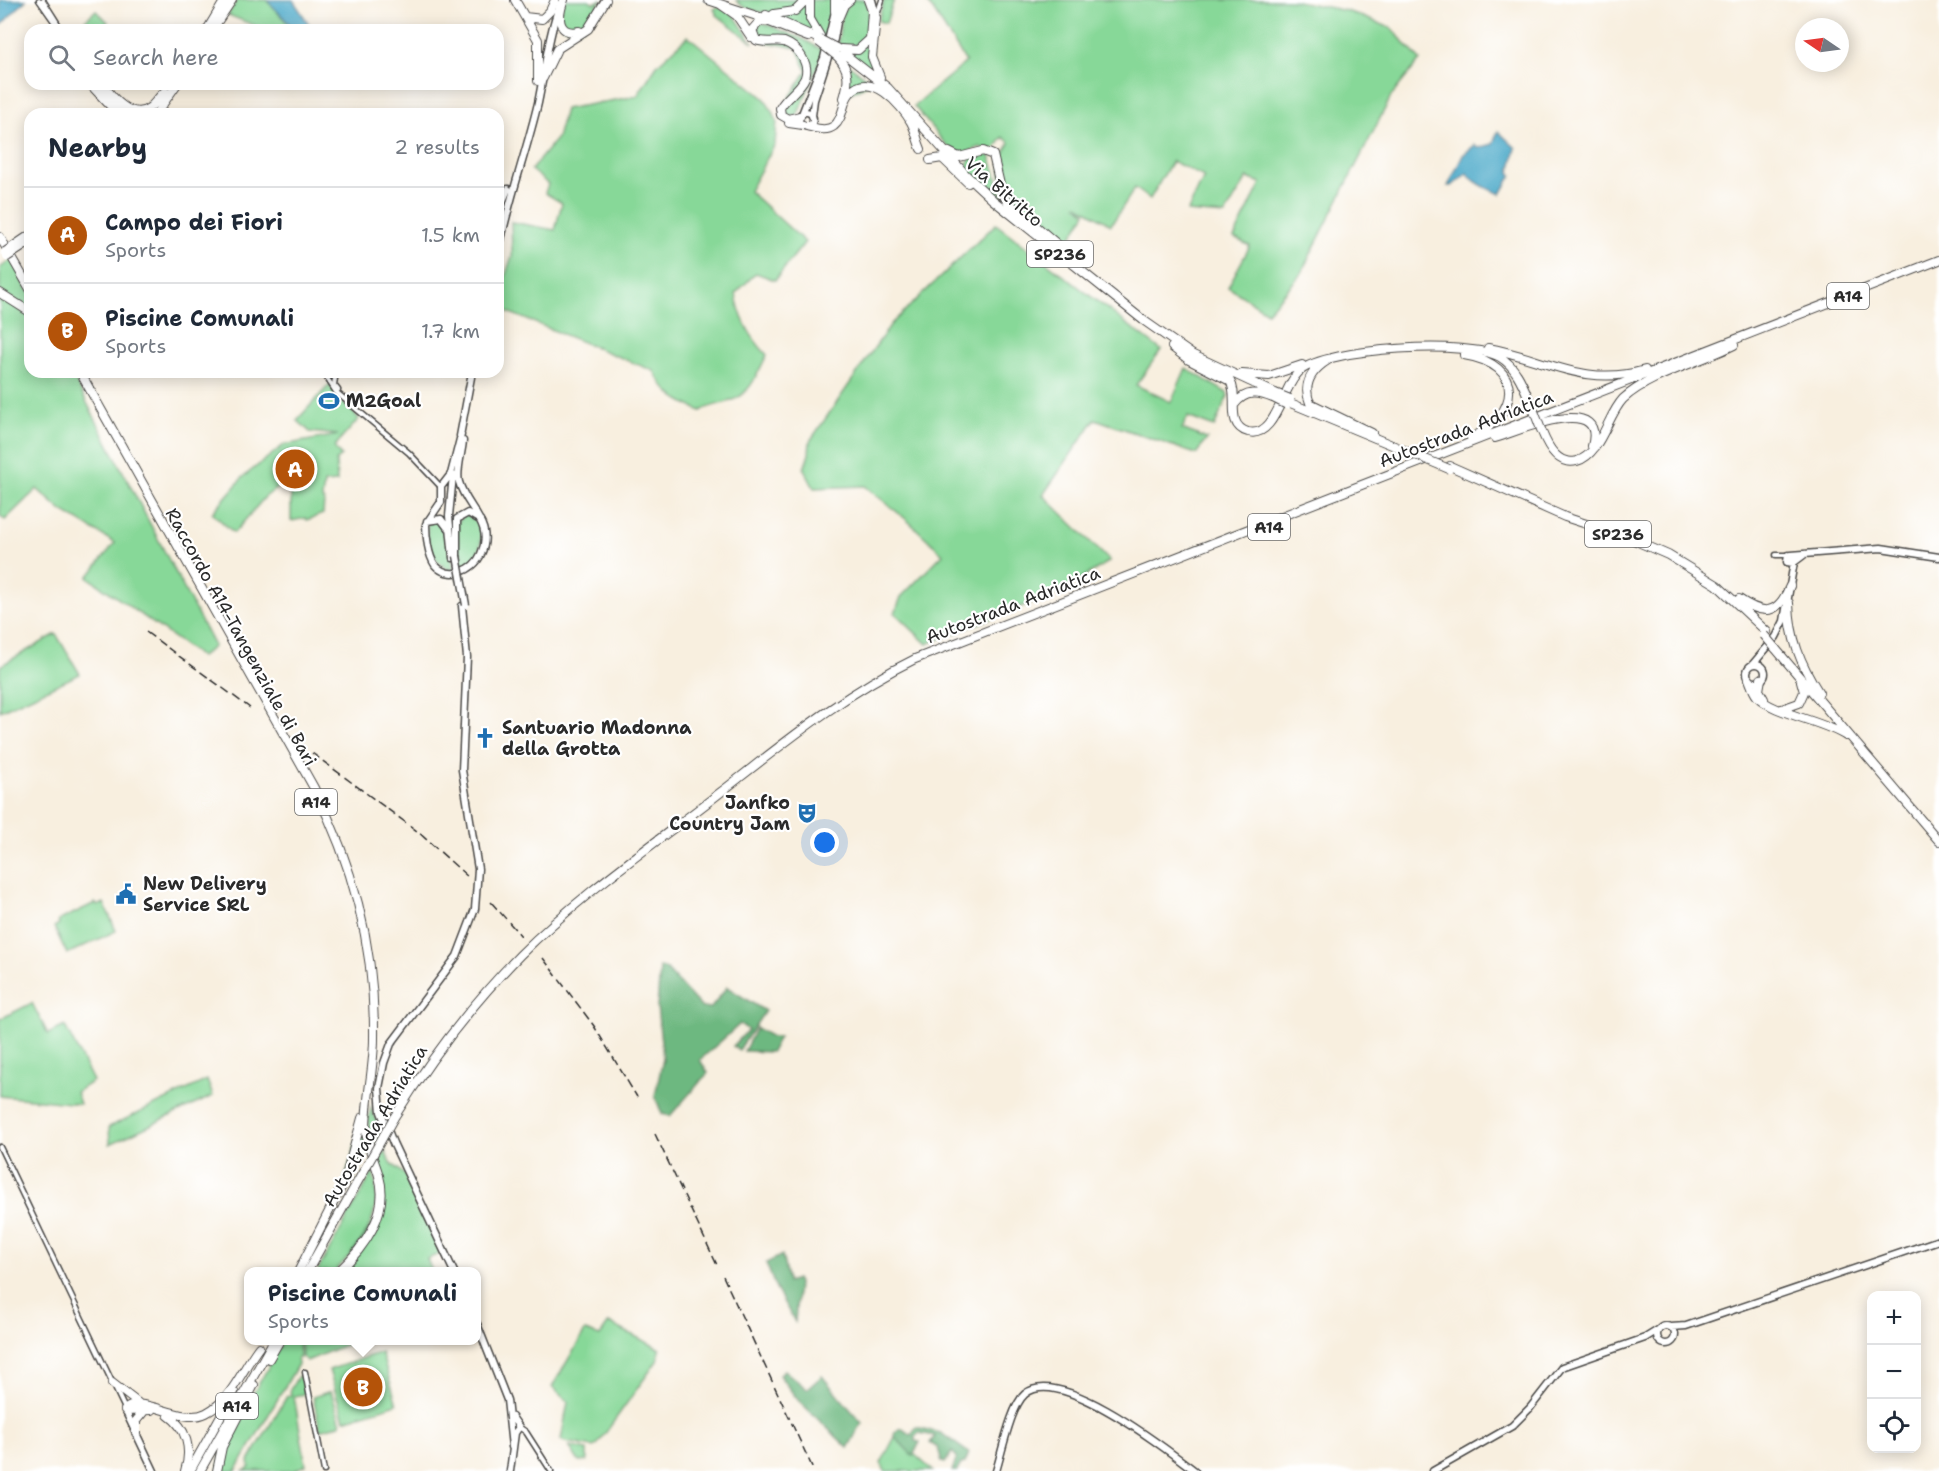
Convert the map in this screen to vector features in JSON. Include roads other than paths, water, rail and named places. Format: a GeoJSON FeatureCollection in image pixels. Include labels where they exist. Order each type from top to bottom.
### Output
{"type":"FeatureCollection","features":[{"type":"Feature","properties":{"kind":"highway"},"geometry":{"type":"LineString","coordinates":[[211,24],[225,0]]}},
{"type":"Feature","properties":{"kind":"highway"},"geometry":{"type":"LineString","coordinates":[[216,24],[232,0]]}},
{"type":"Feature","properties":{"kind":"highway"},"geometry":{"type":"LineString","coordinates":[[515,0],[538,40],[541,79]]}},
{"type":"Feature","properties":{"kind":"highway"},"geometry":{"type":"LineString","coordinates":[[523,16],[533,20],[542,19],[559,0]]}},
{"type":"Feature","properties":{"kind":"highway"},"geometry":{"type":"LineString","coordinates":[[559,0],[558,21],[563,28],[575,32],[586,26],[605,0]]}},
{"type":"Feature","properties":{"kind":"highway"},"geometry":{"type":"LineString","coordinates":[[541,79],[557,49],[588,28],[605,0]]}},
{"type":"Feature","properties":{"kind":"highway","name":"Via Bitritto"},"geometry":{"type":"LineString","coordinates":[[708,0],[752,9],[794,25],[836,50],[880,81],[966,175],[1005,210],[1153,329],[1193,355],[1274,396]]}},
{"type":"Feature","properties":{"kind":"highway"},"geometry":{"type":"LineString","coordinates":[[752,9],[775,15],[787,14],[795,11],[808,0]]}},
{"type":"Feature","properties":{"kind":"highway"},"geometry":{"type":"LineString","coordinates":[[808,0],[810,19],[819,39]]}},
{"type":"Feature","properties":{"kind":"highway"},"geometry":{"type":"LineString","coordinates":[[836,0],[836,15]]}},
{"type":"Feature","properties":{"kind":"highway"},"geometry":{"type":"LineString","coordinates":[[836,15],[850,0]]}},
{"type":"Feature","properties":{"kind":"highway"},"geometry":{"type":"LineString","coordinates":[[836,50],[852,51],[867,43],[872,27],[870,0]]}},
{"type":"Feature","properties":{"kind":"highway"},"geometry":{"type":"LineString","coordinates":[[720,2],[740,20],[754,42],[761,45],[785,45],[798,56],[803,64],[802,80],[795,90],[781,102],[778,112],[784,121],[822,129],[833,126],[840,117],[849,94],[860,86],[874,86],[895,100],[912,123],[921,149]]}},
{"type":"Feature","properties":{"kind":"highway","name":"Via Bitritto"},"geometry":{"type":"LineString","coordinates":[[720,2],[808,37],[819,39],[836,50],[895,100],[969,183],[996,208],[1170,345],[1204,366],[1288,402]]}},
{"type":"Feature","properties":{"kind":"highway"},"geometry":{"type":"LineString","coordinates":[[876,18],[872,52],[874,66],[880,78],[907,104],[914,116]]}},
{"type":"Feature","properties":{"kind":"highway"},"geometry":{"type":"LineString","coordinates":[[801,115],[788,119],[782,115],[780,108],[802,86],[806,70],[803,58],[797,50],[786,43],[756,40],[753,30],[756,24],[763,21],[808,37]]}},
{"type":"Feature","properties":{"kind":"highway"},"geometry":{"type":"LineString","coordinates":[[812,117],[819,125],[826,126],[832,124],[838,116],[848,78],[836,50]]}},
{"type":"Feature","properties":{"kind":"highway"},"geometry":{"type":"LineString","coordinates":[[96,90],[112,108]]}},
{"type":"Feature","properties":{"kind":"highway"},"geometry":{"type":"LineString","coordinates":[[108,90],[127,108]]}},
{"type":"Feature","properties":{"kind":"highway"},"geometry":{"type":"LineString","coordinates":[[148,108],[168,90]]}},
{"type":"Feature","properties":{"kind":"highway"},"geometry":{"type":"LineString","coordinates":[[155,108],[168,90]]}},
{"type":"Feature","properties":{"kind":"highway"},"geometry":{"type":"LineString","coordinates":[[159,108],[168,90]]}},
{"type":"Feature","properties":{"kind":"highway"},"geometry":{"type":"LineString","coordinates":[[163,108],[169,90]]}},
{"type":"Feature","properties":{"kind":"highway"},"geometry":{"type":"LineString","coordinates":[[937,142],[955,156],[963,157],[984,151],[993,155],[996,159],[1002,193],[1007,201],[1064,250]]}},
{"type":"Feature","properties":{"kind":"highway"},"geometry":{"type":"LineString","coordinates":[[973,154],[967,164],[969,175],[1005,210]]}},
{"type":"Feature","properties":{"kind":"highway"},"geometry":{"type":"LineString","coordinates":[[934,163],[942,158],[969,183]]}},
{"type":"Feature","properties":{"kind":"highway"},"geometry":{"type":"LineString","coordinates":[[0,231],[24,273]]}},
{"type":"Feature","properties":{"kind":"highway"},"geometry":{"type":"LineString","coordinates":[[0,237],[24,279]]}},
{"type":"Feature","properties":{"kind":"highway"},"geometry":{"type":"LineString","coordinates":[[3,257],[24,240]]}},
{"type":"Feature","properties":{"kind":"highway"},"geometry":{"type":"LineString","coordinates":[[3,257],[24,245]]}},
{"type":"Feature","properties":{"kind":"highway","name":"Autostrada Adriatica"},"geometry":{"type":"LineString","coordinates":[[310,1267],[442,1045],[484,993],[521,953],[573,906],[857,690],[915,660],[1939,260]]}},
{"type":"Feature","properties":{"kind":"highway","name":"Autostrada Adriatica"},"geometry":{"type":"LineString","coordinates":[[813,725],[858,695],[915,665],[1939,266]]}},
{"type":"Feature","properties":{"kind":"highway"},"geometry":{"type":"LineString","coordinates":[[0,293],[24,308]]}},
{"type":"Feature","properties":{"kind":"highway"},"geometry":{"type":"LineString","coordinates":[[1170,345],[1189,360],[1230,381],[1235,391],[1234,418],[1243,429],[1257,432],[1264,430],[1272,422],[1288,384],[1301,370],[1324,358],[1340,354]]}},
{"type":"Feature","properties":{"kind":"highway","name":"A14"},"geometry":{"type":"LineString","coordinates":[[1433,350],[1446,345],[1486,348],[1569,373],[1597,377],[1642,371],[1701,353]]}},
{"type":"Feature","properties":{"kind":"highway","name":"A14"},"geometry":{"type":"LineString","coordinates":[[1588,454],[1617,407],[1633,392],[1734,345]]}},
{"type":"Feature","properties":{"kind":"highway","name":"A14"},"geometry":{"type":"LineString","coordinates":[[1415,464],[1488,429],[1504,413],[1509,401],[1508,382],[1497,365],[1477,357],[1433,350]]}},
{"type":"Feature","properties":{"kind":"highway"},"geometry":{"type":"LineString","coordinates":[[1193,355],[1236,372],[1257,376],[1286,373],[1323,356],[1353,352],[1478,351],[1501,358],[1519,376],[1551,450],[1561,459],[1578,460],[1588,454]]}},
{"type":"Feature","properties":{"kind":"highway"},"geometry":{"type":"LineString","coordinates":[[1340,354],[1314,371],[1307,386],[1308,397],[1318,408],[1372,433]]}},
{"type":"Feature","properties":{"kind":"highway","name":"Raccordo A14-Tangenziale di Bari"},"geometry":{"type":"LineString","coordinates":[[78,378],[309,788],[334,840],[354,903],[364,952],[370,1021],[364,1108],[345,1180],[301,1267]]}},
{"type":"Feature","properties":{"kind":"highway","name":"Raccordo A14-Tangenziale di Bari"},"geometry":{"type":"LineString","coordinates":[[83,378],[306,773],[337,839],[360,912],[373,993],[373,1061],[366,1135],[382,1185],[381,1205],[363,1244],[342,1267]]}},
{"type":"Feature","properties":{"kind":"highway"},"geometry":{"type":"LineString","coordinates":[[1234,405],[1242,397],[1251,393],[1274,396]]}},
{"type":"Feature","properties":{"kind":"highway","name":"SP236"},"geometry":{"type":"LineString","coordinates":[[1288,402],[1372,433],[1405,449]]}},
{"type":"Feature","properties":{"kind":"highway","name":"SP236"},"geometry":{"type":"LineString","coordinates":[[1288,402],[1565,517],[1657,549],[1717,585],[1765,634],[1821,697],[1939,841]]}},
{"type":"Feature","properties":{"kind":"highway","name":"A14"},"geometry":{"type":"LineString","coordinates":[[1495,438],[1558,418],[1572,417],[1587,423],[1592,430],[1593,441],[1588,454]]}},
{"type":"Feature","properties":{"kind":"highway","name":"SP236"},"geometry":{"type":"LineString","coordinates":[[1450,468],[1565,521],[1642,547],[1678,564],[1729,599],[1765,634]]}},
{"type":"Feature","properties":{"kind":"highway"},"geometry":{"type":"LineString","coordinates":[[1717,585],[1744,603],[1764,611],[1780,606],[1790,584]]}},
{"type":"Feature","properties":{"kind":"highway"},"geometry":{"type":"LineString","coordinates":[[1789,603],[1790,628],[1798,657],[1821,697]]}},
{"type":"Feature","properties":{"kind":"highway","name":"SP236"},"geometry":{"type":"LineString","coordinates":[[1777,647],[1859,747],[1939,834]]}},
{"type":"Feature","properties":{"kind":"highway"},"geometry":{"type":"LineString","coordinates":[[1781,709],[1794,706],[1803,698],[1803,685],[1791,666]]}},
{"type":"Feature","properties":{"kind":"highway"},"geometry":{"type":"LineString","coordinates":[[1749,678],[1755,694],[1766,703],[1834,729],[1859,747]]}},
{"type":"Feature","properties":{"kind":"highway"},"geometry":{"type":"LineString","coordinates":[[1761,680],[1760,690],[1766,703]]}},
{"type":"Feature","properties":{"kind":"highway","name":"Autostrada Adriatica"},"geometry":{"type":"LineString","coordinates":[[316,1267],[364,1175]]}},
{"type":"Feature","properties":{"kind":"highway"},"geometry":{"type":"LineString","coordinates":[[125,1410],[142,1406],[183,1416],[199,1416],[208,1412],[230,1392],[259,1345]]}},
{"type":"Feature","properties":{"kind":"highway","name":"A14"},"geometry":{"type":"LineString","coordinates":[[190,1471],[259,1345]]}},
{"type":"Feature","properties":{"kind":"highway","name":"A14"},"geometry":{"type":"LineString","coordinates":[[198,1471],[267,1345]]}},
{"type":"Feature","properties":{"kind":"highway","name":"A14"},"geometry":{"type":"LineString","coordinates":[[198,1471],[272,1345]]}},
{"type":"Feature","properties":{"kind":"highway"},"geometry":{"type":"LineString","coordinates":[[217,1471],[222,1447],[253,1386],[278,1345]]}},
{"type":"Feature","properties":{"kind":"highway"},"geometry":{"type":"LineString","coordinates":[[112,1383],[142,1406],[167,1414],[182,1430],[188,1448],[185,1471]]}},
{"type":"Feature","properties":{"kind":"highway","name":"A14"},"geometry":{"type":"LineString","coordinates":[[206,1471],[253,1386]]}},
{"type":"Feature","properties":{"kind":"highway"},"geometry":{"type":"LineString","coordinates":[[136,1433],[136,1421],[142,1406]]}},
{"type":"Feature","properties":{"kind":"main road"},"geometry":{"type":"LineString","coordinates":[[504,223],[508,202],[533,122],[559,0]]}},
{"type":"Feature","properties":{"kind":"main road"},"geometry":{"type":"LineString","coordinates":[[836,15],[814,100],[812,117],[805,125],[801,115],[824,58],[836,15],[842,0]]}},
{"type":"Feature","properties":{"kind":"main road"},"geometry":{"type":"LineString","coordinates":[[870,0],[876,18]]}},
{"type":"Feature","properties":{"kind":"main road"},"geometry":{"type":"LineString","coordinates":[[504,201],[541,79]]}},
{"type":"Feature","properties":{"kind":"main road"},"geometry":{"type":"LineString","coordinates":[[801,115],[806,113],[812,117]]}},
{"type":"Feature","properties":{"kind":"main road"},"geometry":{"type":"LineString","coordinates":[[455,557],[452,499],[473,378]]}},
{"type":"Feature","properties":{"kind":"main road"},"geometry":{"type":"LineString","coordinates":[[440,484],[451,474],[462,438]]}},
{"type":"Feature","properties":{"kind":"main road"},"geometry":{"type":"LineString","coordinates":[[440,484],[444,493],[446,515],[426,521],[432,560],[441,569],[454,573],[472,566],[481,554],[484,536],[482,523],[459,481],[462,438]]}},
{"type":"Feature","properties":{"kind":"main road"},"geometry":{"type":"LineString","coordinates":[[437,516],[442,498],[440,484]]}},
{"type":"Feature","properties":{"kind":"main road"},"geometry":{"type":"LineString","coordinates":[[455,557],[457,519],[462,514],[471,513],[482,523]]}},
{"type":"Feature","properties":{"kind":"main road"},"geometry":{"type":"LineString","coordinates":[[437,516],[446,523],[455,557],[471,663],[465,770],[481,856],[481,895],[475,922],[463,953],[401,1035],[386,1067],[383,1104],[400,1155],[452,1267]]}},
{"type":"Feature","properties":{"kind":"main road"},"geometry":{"type":"LineString","coordinates":[[1765,652],[1762,666],[1764,675],[1756,682],[1749,678],[1747,670],[1765,652],[1780,630],[1789,603],[1790,559],[1806,553],[1881,548],[1939,557]]}},
{"type":"Feature","properties":{"kind":"main road"},"geometry":{"type":"LineString","coordinates":[[1753,664],[1762,666]]}},
{"type":"Feature","properties":{"kind":"main road"},"geometry":{"type":"LineString","coordinates":[[1433,1471],[1512,1426],[1523,1416],[1562,1367],[1658,1334],[1665,1326],[1686,1326],[1939,1240]]}},
{"type":"Feature","properties":{"kind":"main road"},"geometry":{"type":"LineString","coordinates":[[1658,1334],[1667,1344],[1674,1340],[1675,1335],[1686,1326]]}},
{"type":"Feature","properties":{"kind":"main road"},"geometry":{"type":"LineString","coordinates":[[1671,1327],[1675,1335]]}},
{"type":"Feature","properties":{"kind":"main road"},"geometry":{"type":"LineString","coordinates":[[481,1333],[502,1383],[515,1429],[510,1471]]}},
{"type":"Feature","properties":{"kind":"main road"},"geometry":{"type":"LineString","coordinates":[[996,1471],[1018,1402],[1028,1391],[1040,1388],[1096,1402],[1195,1471]]}},
{"type":"Feature","properties":{"kind":"main road"},"geometry":{"type":"LineString","coordinates":[[125,1410],[154,1471]]}},
{"type":"Feature","properties":{"kind":"street"},"geometry":{"type":"LineString","coordinates":[[41,0],[57,24]]}},
{"type":"Feature","properties":{"kind":"street"},"geometry":{"type":"LineString","coordinates":[[876,18],[882,0]]}},
{"type":"Feature","properties":{"kind":"street"},"geometry":{"type":"LineString","coordinates":[[102,90],[119,108]]}},
{"type":"Feature","properties":{"kind":"street"},"geometry":{"type":"LineString","coordinates":[[327,378],[336,392],[409,453],[440,484]]}},
{"type":"Feature","properties":{"kind":"street"},"geometry":{"type":"LineString","coordinates":[[336,378],[336,387],[348,402]]}},
{"type":"Feature","properties":{"kind":"street"},"geometry":{"type":"LineString","coordinates":[[0,1148],[125,1410]]}},
{"type":"Feature","properties":{"kind":"street"},"geometry":{"type":"LineString","coordinates":[[305,1372],[324,1471]]}},
{"type":"Feature","properties":{"kind":"street"},"geometry":{"type":"LineString","coordinates":[[515,1429],[527,1435],[551,1471]]}},
{"type":"Feature","properties":{"kind":"water"},"geometry":{"type":"Polygon","coordinates":[[[0,0],[26,0],[0,26],[0,0]]]}},
{"type":"Feature","properties":{"kind":"water"},"geometry":{"type":"Polygon","coordinates":[[[267,0],[293,0],[309,24],[289,24],[267,0]]]}},
{"type":"Feature","properties":{"kind":"water"},"geometry":{"type":"Polygon","coordinates":[[[1498,131],[1516,148],[1510,172],[1512,175],[1501,194],[1478,183],[1467,173],[1452,186],[1448,186],[1463,155],[1475,145],[1478,148],[1493,144],[1498,131]]]}},
{"type":"Feature","properties":{"kind":"railway"},"geometry":{"type":"LineString","coordinates":[[146,632],[250,708]]}},
{"type":"Feature","properties":{"kind":"railway"},"geometry":{"type":"LineString","coordinates":[[312,753],[417,831],[468,877]]}},
{"type":"Feature","properties":{"kind":"railway"},"geometry":{"type":"LineString","coordinates":[[491,902],[521,936]]}},
{"type":"Feature","properties":{"kind":"railway"},"geometry":{"type":"LineString","coordinates":[[543,958],[594,1026],[637,1097]]}},
{"type":"Feature","properties":{"kind":"railway"},"geometry":{"type":"LineString","coordinates":[[655,1134],[717,1265]]}},
{"type":"Feature","properties":{"kind":"railway"},"geometry":{"type":"LineString","coordinates":[[723,1276],[814,1471]]}},
{"type":"Feature","properties":{"kind":"place","name":"M2Goal"},"geometry":{"type":"Point","coordinates":[329,401]}},
{"type":"Feature","properties":{"kind":"place","name":"Campo dei Fiori"},"geometry":{"type":"Point","coordinates":[295,469]}},
{"type":"Feature","properties":{"kind":"place","name":"Santuario Madonna della Grotta"},"geometry":{"type":"Point","coordinates":[485,738]}},
{"type":"Feature","properties":{"kind":"place","name":"Janfko Country Jam"},"geometry":{"type":"Point","coordinates":[807,813]}},
{"type":"Feature","properties":{"kind":"place","name":"New Delivery Service SRL"},"geometry":{"type":"Point","coordinates":[126,894]}},
{"type":"Feature","properties":{"kind":"place","name":"Piscine Comunali"},"geometry":{"type":"Point","coordinates":[363,1387]}}]}
